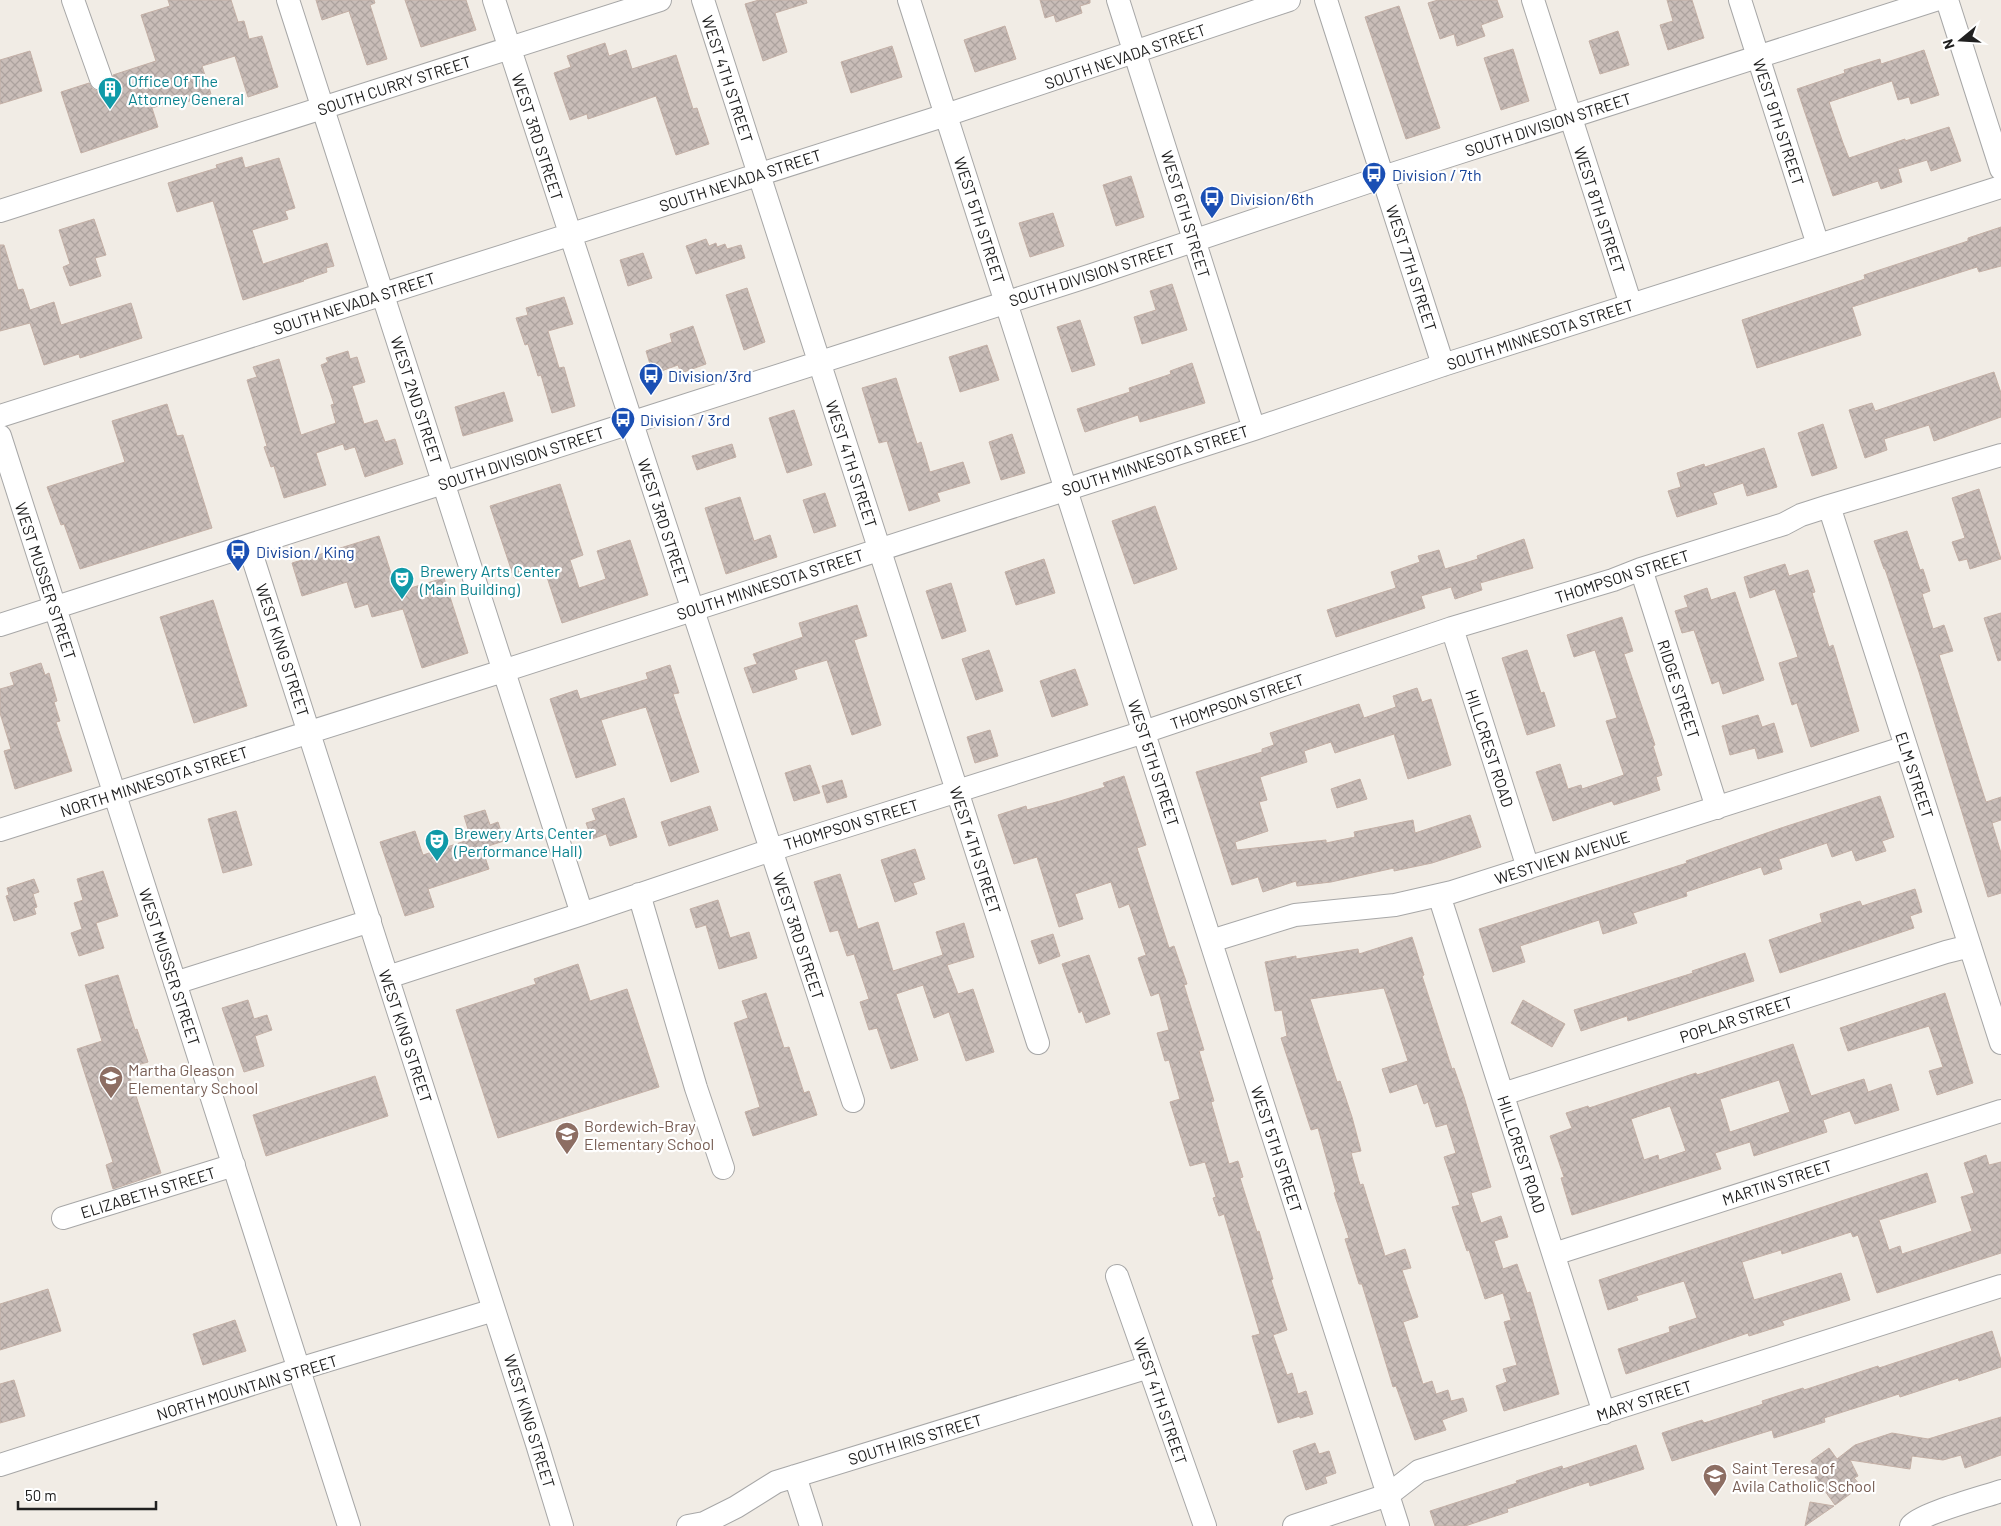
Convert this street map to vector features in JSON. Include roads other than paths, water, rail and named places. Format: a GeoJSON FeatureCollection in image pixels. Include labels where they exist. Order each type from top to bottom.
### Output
{"type":"FeatureCollection","features":[{"type":"Feature","properties":{"kind":"street"},"geometry":{"type":"LineString","coordinates":[[73,0],[101,79]]}},
{"type":"Feature","properties":{"kind":"street","name":"WEST 2ND STREET"},"geometry":{"type":"LineString","coordinates":[[288,0],[582,914]]}},
{"type":"Feature","properties":{"kind":"street","name":"WEST 3RD STREET"},"geometry":{"type":"LineString","coordinates":[[494,0],[630,422],[853,1101]]}},
{"type":"Feature","properties":{"kind":"street","name":"SOUTH CURRY STREET"},"geometry":{"type":"LineString","coordinates":[[0,211],[660,0]]}},
{"type":"Feature","properties":{"kind":"street","name":"WEST 4TH STREET"},"geometry":{"type":"LineString","coordinates":[[702,0],[1038,1043]]}},
{"type":"Feature","properties":{"kind":"street","name":"WEST 5TH STREET"},"geometry":{"type":"LineString","coordinates":[[909,0],[1398,1526]]}},
{"type":"Feature","properties":{"kind":"street","name":"WEST 6TH STREET"},"geometry":{"type":"LineString","coordinates":[[1118,0],[1254,429]]}},
{"type":"Feature","properties":{"kind":"street","name":"SOUTH NEVADA STREET"},"geometry":{"type":"LineString","coordinates":[[0,416],[946,115],[1289,0]]}},
{"type":"Feature","properties":{"kind":"street","name":"WEST 7TH STREET"},"geometry":{"type":"LineString","coordinates":[[1326,0],[1443,365]]}},
{"type":"Feature","properties":{"kind":"street","name":"WEST 8TH STREET"},"geometry":{"type":"LineString","coordinates":[[1533,0],[1630,305]]}},
{"type":"Feature","properties":{"kind":"street","name":"WEST 9TH STREET"},"geometry":{"type":"LineString","coordinates":[[1740,0],[1818,245]]}},
{"type":"Feature","properties":{"kind":"street","name":"SOUTH DIVISION STREET"},"geometry":{"type":"LineString","coordinates":[[0,625],[1194,242],[1383,177],[1934,0]]}},
{"type":"Feature","properties":{"kind":"street"},"geometry":{"type":"LineString","coordinates":[[1947,0],[2001,169]]}},
{"type":"Feature","properties":{"kind":"street","name":"SOUTH MINNESOTA STREET"},"geometry":{"type":"LineString","coordinates":[[309,732],[1254,429],[1443,365],[2001,186]]}},
{"type":"Feature","properties":{"kind":"street","name":"WEST MUSSER STREET"},"geometry":{"type":"LineString","coordinates":[[0,436],[350,1526]]}},
{"type":"Feature","properties":{"kind":"street","name":"THOMPSON STREET"},"geometry":{"type":"LineString","coordinates":[[388,977],[771,850],[1144,732],[1452,628],[1613,580],[1641,569],[1784,524],[1801,515],[2001,455]]}},
{"type":"Feature","properties":{"kind":"street","name":"ELM STREET"},"geometry":{"type":"LineString","coordinates":[[1829,506],[2001,1043]]}},
{"type":"Feature","properties":{"kind":"street","name":"WEST KING STREET"},"geometry":{"type":"LineString","coordinates":[[249,546],[562,1526]]}},
{"type":"Feature","properties":{"kind":"street","name":"RIDGE STREET"},"geometry":{"type":"LineString","coordinates":[[1641,569],[1717,808]]}},
{"type":"Feature","properties":{"kind":"street","name":"HILLCREST ROAD"},"geometry":{"type":"LineString","coordinates":[[1452,628],[1528,868]]}},
{"type":"Feature","properties":{"kind":"street","name":"NORTH MINNESOTA STREET"},"geometry":{"type":"LineString","coordinates":[[0,830],[309,732]]}},
{"type":"Feature","properties":{"kind":"street","name":"WESTVIEW AVENUE"},"geometry":{"type":"LineString","coordinates":[[1211,941],[1295,915],[1395,905],[1452,892],[1906,747]]}},
{"type":"Feature","properties":{"kind":"street"},"geometry":{"type":"LineString","coordinates":[[638,894],[696,1088],[723,1168]]}},
{"type":"Feature","properties":{"kind":"street","name":"HILLCREST ROAD"},"geometry":{"type":"LineString","coordinates":[[1439,895],[1604,1413]]}},
{"type":"Feature","properties":{"kind":"street"},"geometry":{"type":"LineString","coordinates":[[175,983],[370,921]]}},
{"type":"Feature","properties":{"kind":"street","name":"POPLAR STREET"},"geometry":{"type":"LineString","coordinates":[[1503,1094],[1946,952],[1970,946]]}},
{"type":"Feature","properties":{"kind":"street","name":"MARTIN STREET"},"geometry":{"type":"LineString","coordinates":[[1554,1254],[2001,1111]]}},
{"type":"Feature","properties":{"kind":"street","name":"ELIZABETH STREET"},"geometry":{"type":"LineString","coordinates":[[63,1218],[234,1165]]}},
{"type":"Feature","properties":{"kind":"street","name":"WEST 4TH STREET"},"geometry":{"type":"LineString","coordinates":[[1117,1276],[1205,1526]]}},
{"type":"Feature","properties":{"kind":"street","name":"MARY STREET"},"geometry":{"type":"LineString","coordinates":[[1294,1526],[1388,1495],[1419,1471],[2001,1286]]}},
{"type":"Feature","properties":{"kind":"street","name":"NORTH MOUNTAIN STREET"},"geometry":{"type":"LineString","coordinates":[[0,1465],[299,1369],[494,1310]]}},
{"type":"Feature","properties":{"kind":"street","name":"SOUTH IRIS STREET"},"geometry":{"type":"LineString","coordinates":[[688,1526],[704,1523],[736,1507],[776,1482],[1149,1367]]}},
{"type":"Feature","properties":{"kind":"street"},"geometry":{"type":"LineString","coordinates":[[795,1476],[811,1526]]}},
{"type":"Feature","properties":{"kind":"street"},"geometry":{"type":"LineString","coordinates":[[1911,1526],[1912,1523],[1928,1515],[2001,1491]]}},
{"type":"Feature","properties":{"kind":"place","name":"Office Of The Attorney General"},"geometry":{"type":"Point","coordinates":[110,110]}},
{"type":"Feature","properties":{"kind":"place","name":"Division / 7th"},"geometry":{"type":"Point","coordinates":[1374,195]}},
{"type":"Feature","properties":{"kind":"place","name":"Division/6th"},"geometry":{"type":"Point","coordinates":[1212,219]}},
{"type":"Feature","properties":{"kind":"place","name":"Division/3rd"},"geometry":{"type":"Point","coordinates":[651,396]}},
{"type":"Feature","properties":{"kind":"place","name":"Division / 3rd"},"geometry":{"type":"Point","coordinates":[623,440]}},
{"type":"Feature","properties":{"kind":"place","name":"Division / King"},"geometry":{"type":"Point","coordinates":[238,572]}},
{"type":"Feature","properties":{"kind":"place","name":"Brewery Arts Center (Main Building)"},"geometry":{"type":"Point","coordinates":[402,600]}},
{"type":"Feature","properties":{"kind":"place","name":"Brewery Arts Center (Performance Hall)"},"geometry":{"type":"Point","coordinates":[437,862]}},
{"type":"Feature","properties":{"kind":"place","name":"Martha Gleason Elementary School"},"geometry":{"type":"Point","coordinates":[111,1099]}},
{"type":"Feature","properties":{"kind":"place","name":"Bordewich-Bray Elementary School"},"geometry":{"type":"Point","coordinates":[567,1155]}},
{"type":"Feature","properties":{"kind":"place","name":"Saint Teresa of Avila Catholic School"},"geometry":{"type":"Point","coordinates":[1715,1497]}}]}
